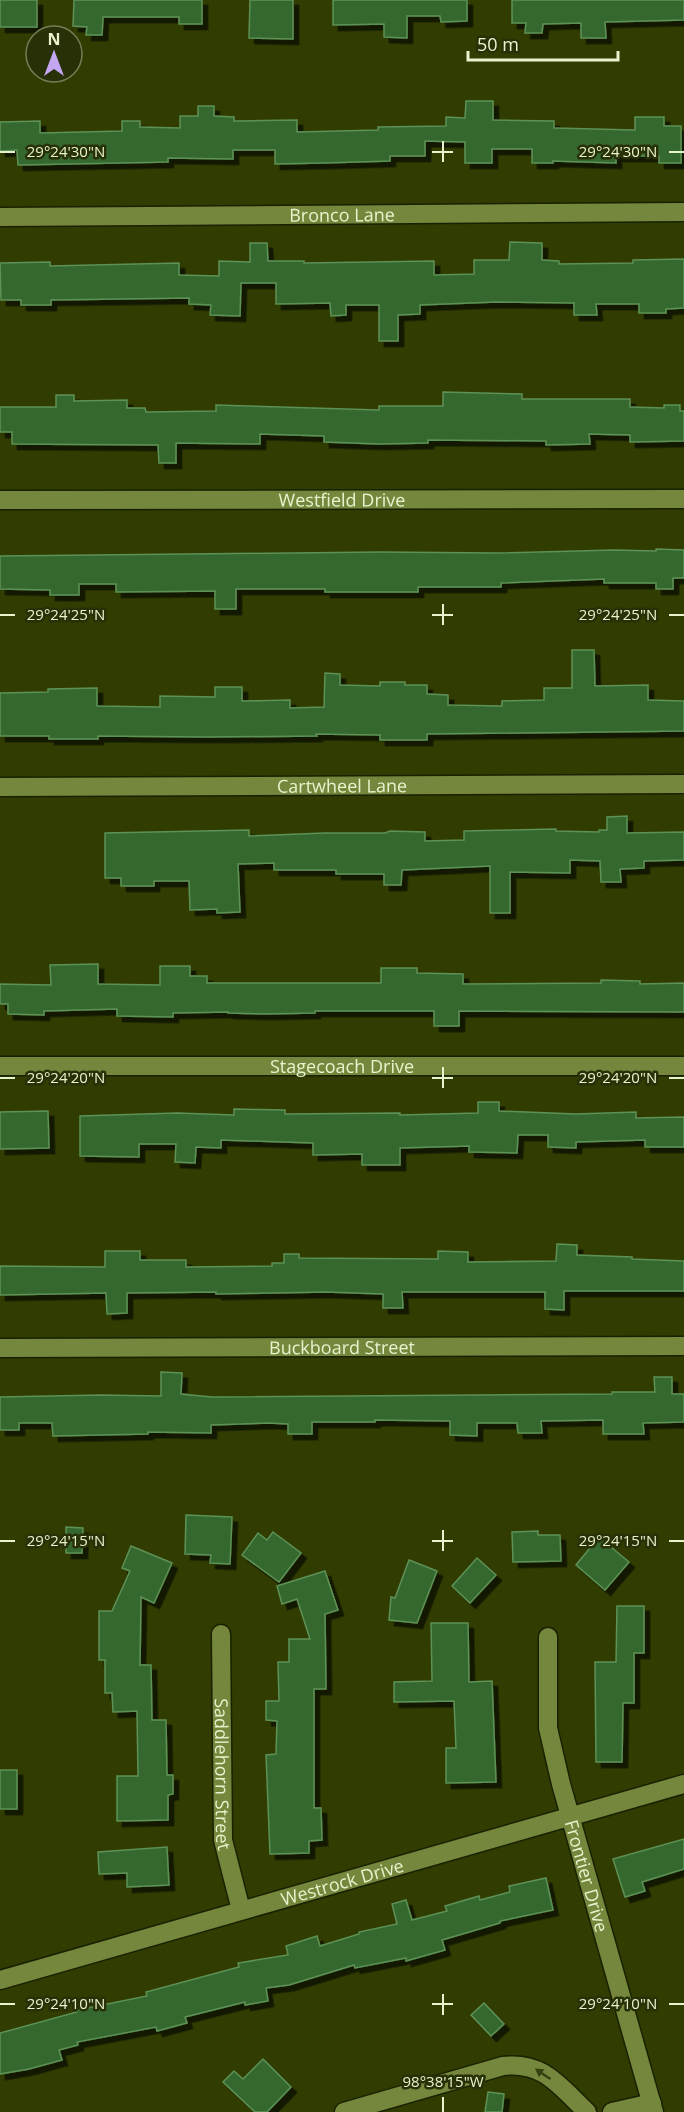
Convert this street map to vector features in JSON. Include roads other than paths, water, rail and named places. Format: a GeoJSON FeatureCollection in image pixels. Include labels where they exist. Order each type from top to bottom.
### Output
{"type":"FeatureCollection","features":[{"type":"Feature","properties":{"kind":"street","name":"Bronco Lane"},"geometry":{"type":"LineString","coordinates":[[0,217],[684,212]]}},
{"type":"Feature","properties":{"kind":"street","name":"Westfield Drive"},"geometry":{"type":"LineString","coordinates":[[0,500],[684,499]]}},
{"type":"Feature","properties":{"kind":"street","name":"Cartwheel Lane"},"geometry":{"type":"LineString","coordinates":[[0,787],[684,784]]}},
{"type":"Feature","properties":{"kind":"street","name":"Stagecoach Drive"},"geometry":{"type":"LineString","coordinates":[[0,1066],[684,1066]]}},
{"type":"Feature","properties":{"kind":"street","name":"Buckboard Street"},"geometry":{"type":"LineString","coordinates":[[0,1348],[684,1346]]}},
{"type":"Feature","properties":{"kind":"street","name":"Saddlehorn Street"},"geometry":{"type":"LineString","coordinates":[[221,1634],[223,1840],[241,1910]]}},
{"type":"Feature","properties":{"kind":"street","name":"Frontier Drive"},"geometry":{"type":"LineString","coordinates":[[548,1637],[548,1728],[561,1784],[572,1816],[653,2108]]}},
{"type":"Feature","properties":{"kind":"street","name":"Westrock Drive"},"geometry":{"type":"LineString","coordinates":[[0,1980],[684,1784]]}},
{"type":"Feature","properties":{"kind":"street"},"geometry":{"type":"LineString","coordinates":[[344,2112],[503,2066],[518,2064],[531,2066],[544,2073],[587,2112]]}},
{"type":"Feature","properties":{"kind":"street"},"geometry":{"type":"LineString","coordinates":[[612,2112],[653,2108]]}}]}
